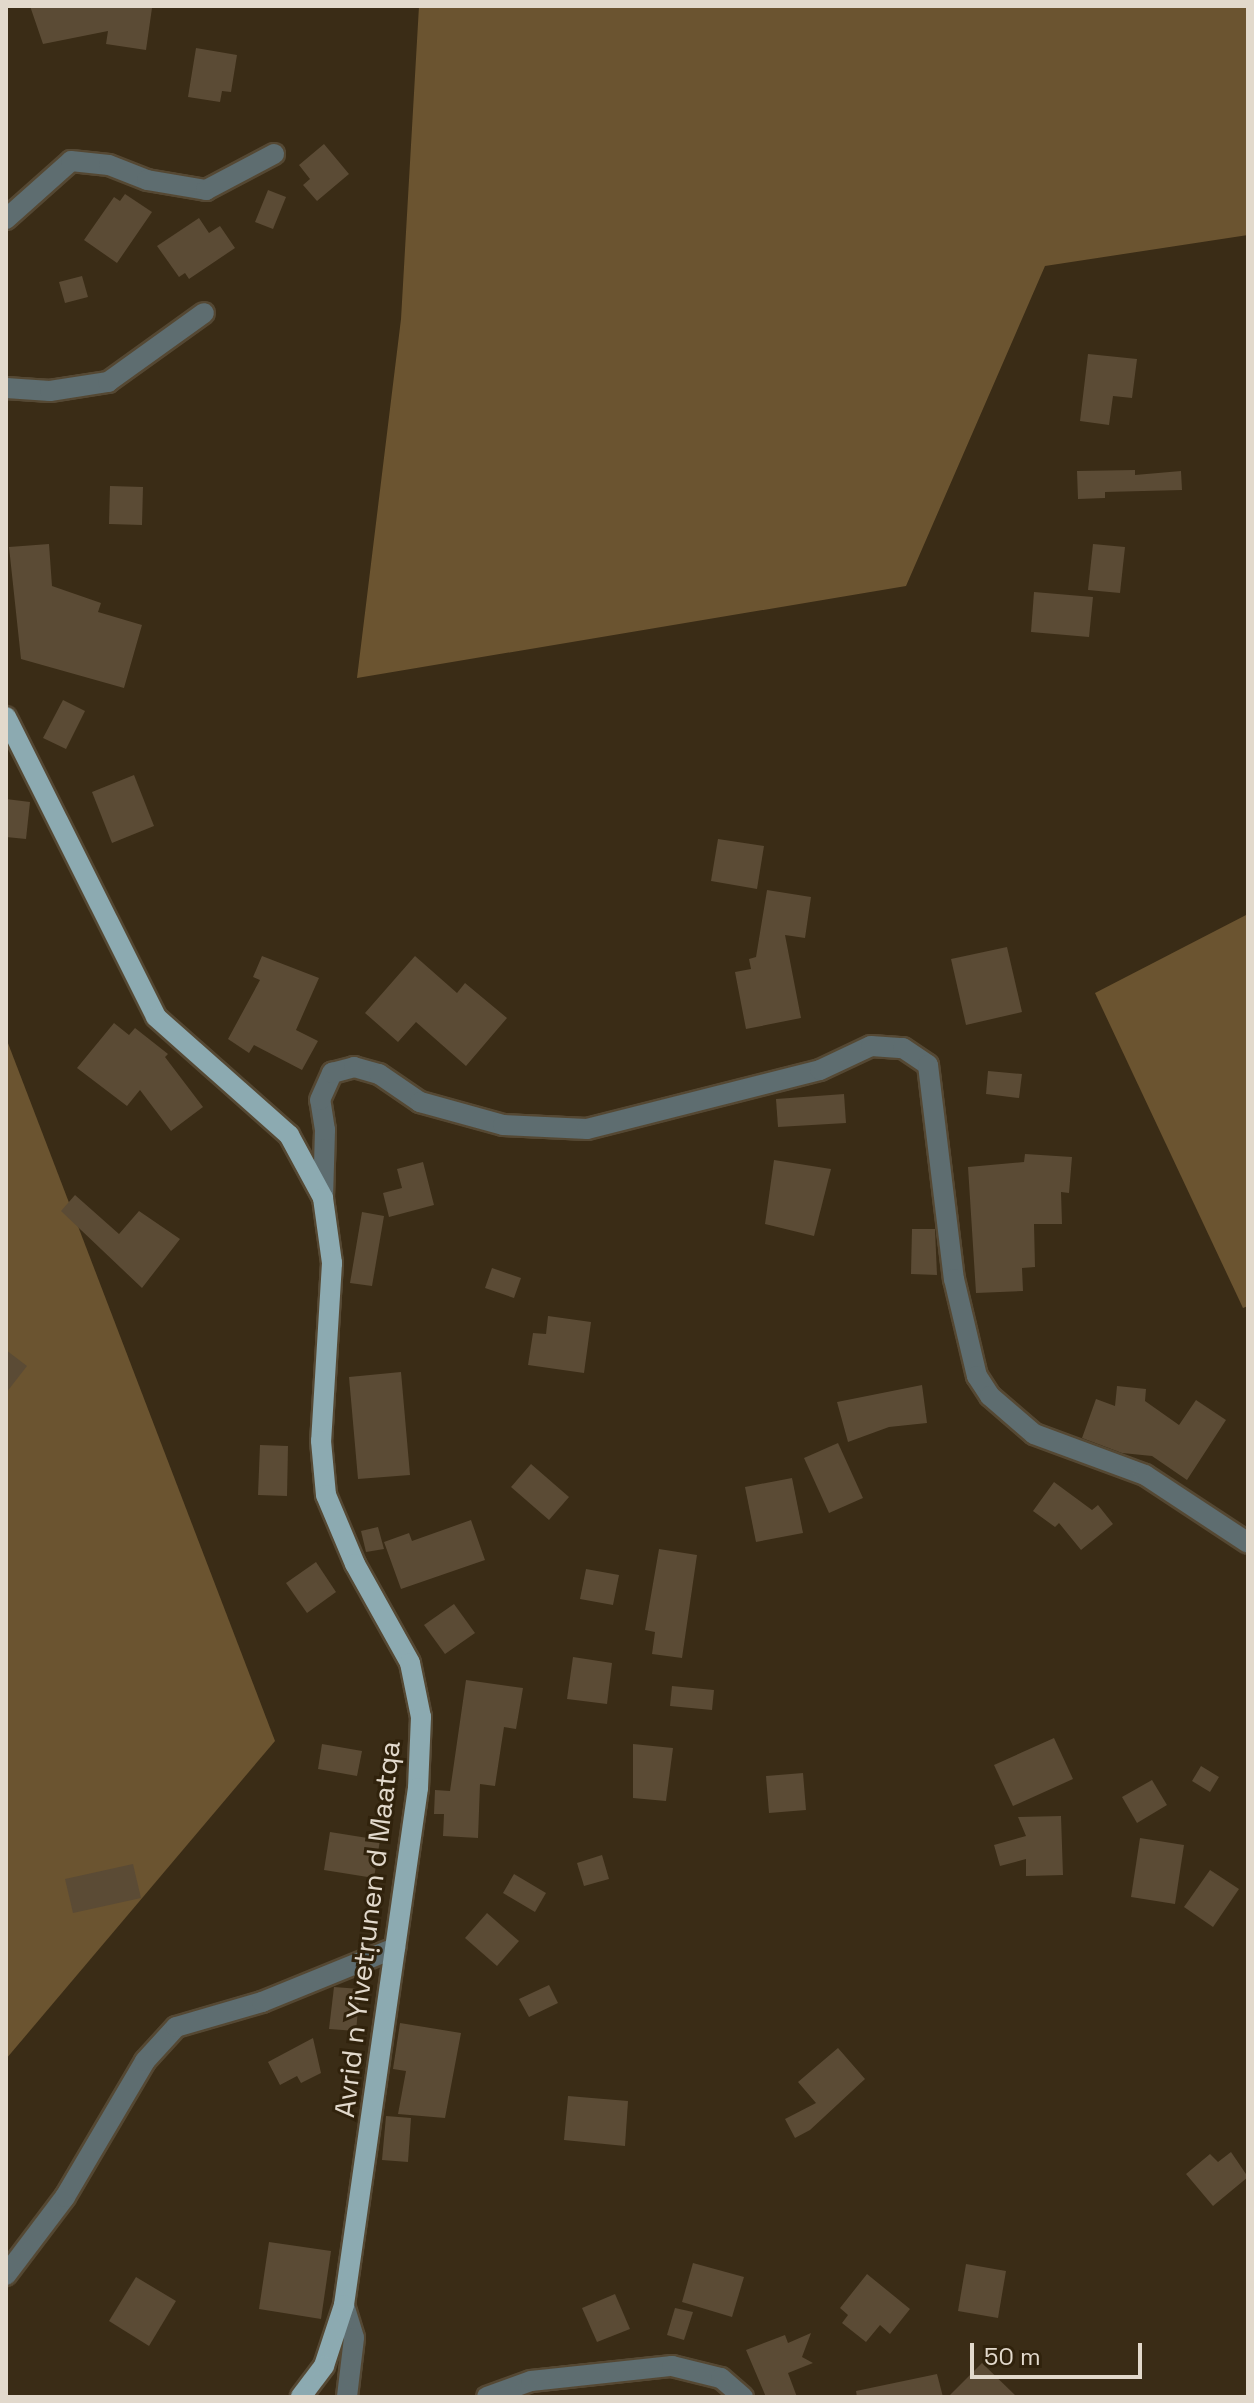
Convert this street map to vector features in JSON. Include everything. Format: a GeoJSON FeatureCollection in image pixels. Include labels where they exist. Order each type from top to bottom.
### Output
{"type":"FeatureCollection","features":[{"type":"Feature","properties":{"kind":"main road","name":"Avrid n Yivetṛunen d Maatqa"},"geometry":{"type":"LineString","coordinates":[[6,717],[156,1017],[289,1135],[323,1198],[332,1263],[321,1441],[326,1495],[355,1564],[410,1663],[421,1717],[418,1788],[344,2305],[324,2366],[301,2397]]}},
{"type":"Feature","properties":{"kind":"street"},"geometry":{"type":"LineString","coordinates":[[6,219],[71,161],[109,165],[147,180],[206,190],[274,154]]}},
{"type":"Feature","properties":{"kind":"street"},"geometry":{"type":"LineString","coordinates":[[6,388],[50,391],[108,382],[204,313]]}},
{"type":"Feature","properties":{"kind":"street"},"geometry":{"type":"LineString","coordinates":[[323,1198],[325,1130],[320,1100],[332,1073],[354,1067],[379,1074],[420,1102],[503,1125],[587,1129],[820,1070],[871,1046],[903,1048],[928,1065],[954,1279],[977,1376],[990,1396],[1034,1434],[1145,1475],[1248,1543]]}},
{"type":"Feature","properties":{"kind":"street"},"geometry":{"type":"LineString","coordinates":[[6,2275],[65,2197],[145,2061],[176,2027],[262,2002],[395,1948]]}},
{"type":"Feature","properties":{"kind":"street"},"geometry":{"type":"LineString","coordinates":[[344,2305],[354,2338],[347,2397]]}},
{"type":"Feature","properties":{"kind":"street"},"geometry":{"type":"LineString","coordinates":[[487,2397],[531,2381],[672,2366],[721,2378],[743,2397]]}},
{"type":"Feature","properties":{"kind":"shaded area"},"geometry":{"type":"Polygon","coordinates":[[[419,6],[1248,6],[1248,235],[1045,266],[906,586],[357,678],[401,319],[419,6]]]}},
{"type":"Feature","properties":{"kind":"shaded area"},"geometry":{"type":"Polygon","coordinates":[[[1248,914],[1248,1306],[1243,1308],[1095,993],[1248,914]]]}},
{"type":"Feature","properties":{"kind":"shaded area"},"geometry":{"type":"Polygon","coordinates":[[[6,1038],[275,1741],[6,2059],[6,1038]]]}},
{"type":"Feature","properties":{"kind":"building"},"geometry":{"type":"Polygon","coordinates":[[[30,6],[152,8],[146,50],[106,44],[108,31],[43,44],[30,6]]]}},
{"type":"Feature","properties":{"kind":"building"},"geometry":{"type":"Polygon","coordinates":[[[196,48],[237,55],[231,92],[222,91],[220,102],[188,97],[196,48]]]}},
{"type":"Feature","properties":{"kind":"building"},"geometry":{"type":"Polygon","coordinates":[[[324,144],[349,174],[317,201],[303,185],[310,179],[299,165],[324,144]]]}},
{"type":"Feature","properties":{"kind":"building"},"geometry":{"type":"Polygon","coordinates":[[[268,190],[286,197],[273,229],[255,222],[268,190]]]}},
{"type":"Feature","properties":{"kind":"building"},"geometry":{"type":"Polygon","coordinates":[[[125,194],[152,212],[117,263],[84,240],[114,197],[120,201],[125,194]]]}},
{"type":"Feature","properties":{"kind":"building"},"geometry":{"type":"Polygon","coordinates":[[[199,218],[209,233],[220,226],[235,248],[189,279],[185,273],[179,277],[157,246],[199,218]]]}},
{"type":"Feature","properties":{"kind":"building"},"geometry":{"type":"Polygon","coordinates":[[[82,276],[88,297],[65,303],[59,282],[82,276]]]}},
{"type":"Feature","properties":{"kind":"building"},"geometry":{"type":"Polygon","coordinates":[[[1088,354],[1137,359],[1132,398],[1113,396],[1109,425],[1080,421],[1088,354]]]}},
{"type":"Feature","properties":{"kind":"building"},"geometry":{"type":"Polygon","coordinates":[[[1135,470],[1135,475],[1181,471],[1182,490],[1105,492],[1105,498],[1078,499],[1077,471],[1135,470]]]}},
{"type":"Feature","properties":{"kind":"building"},"geometry":{"type":"Polygon","coordinates":[[[110,486],[143,487],[142,525],[109,524],[110,486]]]}},
{"type":"Feature","properties":{"kind":"building"},"geometry":{"type":"Polygon","coordinates":[[[49,544],[52,586],[101,603],[98,612],[142,625],[124,688],[21,659],[9,547],[49,544]]]}},
{"type":"Feature","properties":{"kind":"building"},"geometry":{"type":"Polygon","coordinates":[[[1093,544],[1125,547],[1120,593],[1088,590],[1093,544]]]}},
{"type":"Feature","properties":{"kind":"building"},"geometry":{"type":"Polygon","coordinates":[[[1034,592],[1093,597],[1089,637],[1031,632],[1034,592]]]}},
{"type":"Feature","properties":{"kind":"building"},"geometry":{"type":"Polygon","coordinates":[[[63,700],[85,711],[66,749],[43,738],[63,700]]]}},
{"type":"Feature","properties":{"kind":"building"},"geometry":{"type":"Polygon","coordinates":[[[134,775],[154,826],[112,843],[92,792],[134,775]]]}},
{"type":"Feature","properties":{"kind":"building"},"geometry":{"type":"Polygon","coordinates":[[[6,799],[30,802],[26,839],[6,837],[6,799]]]}},
{"type":"Feature","properties":{"kind":"building"},"geometry":{"type":"Polygon","coordinates":[[[718,839],[764,846],[757,889],[711,881],[718,839]]]}},
{"type":"Feature","properties":{"kind":"building"},"geometry":{"type":"Polygon","coordinates":[[[767,890],[811,897],[805,938],[785,935],[801,1018],[746,1029],[735,972],[751,969],[749,959],[756,957],[767,890]]]}},
{"type":"Feature","properties":{"kind":"building"},"geometry":{"type":"Polygon","coordinates":[[[1007,947],[1022,1012],[966,1025],[951,959],[1007,947]]]}},
{"type":"Feature","properties":{"kind":"building"},"geometry":{"type":"Polygon","coordinates":[[[262,956],[319,978],[296,1030],[318,1041],[302,1070],[254,1045],[249,1053],[228,1039],[260,980],[253,977],[262,956]]]}},
{"type":"Feature","properties":{"kind":"building"},"geometry":{"type":"Polygon","coordinates":[[[415,956],[457,993],[465,983],[507,1018],[466,1066],[416,1022],[398,1042],[365,1013],[415,956]]]}},
{"type":"Feature","properties":{"kind":"building"},"geometry":{"type":"Polygon","coordinates":[[[114,1023],[129,1035],[135,1028],[168,1054],[165,1057],[203,1107],[171,1131],[140,1090],[127,1106],[77,1068],[114,1023]]]}},
{"type":"Feature","properties":{"kind":"building"},"geometry":{"type":"Polygon","coordinates":[[[988,1071],[1022,1074],[1019,1098],[986,1094],[988,1071]]]}},
{"type":"Feature","properties":{"kind":"building"},"geometry":{"type":"Polygon","coordinates":[[[844,1094],[846,1123],[778,1127],[776,1099],[844,1094]]]}},
{"type":"Feature","properties":{"kind":"building"},"geometry":{"type":"Polygon","coordinates":[[[1025,1154],[1072,1157],[1069,1193],[1061,1192],[1062,1224],[1034,1224],[1035,1267],[1022,1268],[1023,1291],[976,1293],[968,1167],[1024,1162],[1025,1154]]]}},
{"type":"Feature","properties":{"kind":"building"},"geometry":{"type":"Polygon","coordinates":[[[774,1160],[831,1169],[814,1236],[765,1224],[774,1160]]]}},
{"type":"Feature","properties":{"kind":"building"},"geometry":{"type":"Polygon","coordinates":[[[423,1162],[434,1205],[389,1217],[383,1193],[402,1188],[397,1169],[423,1162]]]}},
{"type":"Feature","properties":{"kind":"building"},"geometry":{"type":"Polygon","coordinates":[[[75,1195],[119,1234],[139,1211],[180,1239],[142,1288],[61,1211],[75,1195]]]}},
{"type":"Feature","properties":{"kind":"building"},"geometry":{"type":"Polygon","coordinates":[[[362,1212],[384,1216],[372,1286],[350,1283],[362,1212]]]}},
{"type":"Feature","properties":{"kind":"building"},"geometry":{"type":"Polygon","coordinates":[[[912,1229],[935,1229],[937,1275],[911,1274],[912,1229]]]}},
{"type":"Feature","properties":{"kind":"building"},"geometry":{"type":"Polygon","coordinates":[[[492,1268],[521,1278],[514,1298],[485,1288],[492,1268]]]}},
{"type":"Feature","properties":{"kind":"building"},"geometry":{"type":"Polygon","coordinates":[[[548,1316],[591,1322],[584,1373],[528,1365],[533,1333],[546,1334],[548,1316]]]}},
{"type":"Feature","properties":{"kind":"building"},"geometry":{"type":"Polygon","coordinates":[[[6,1350],[27,1366],[6,1393],[6,1350]]]}},
{"type":"Feature","properties":{"kind":"building"},"geometry":{"type":"Polygon","coordinates":[[[401,1372],[410,1475],[358,1479],[349,1377],[401,1372]]]}},
{"type":"Feature","properties":{"kind":"building"},"geometry":{"type":"Polygon","coordinates":[[[922,1385],[927,1423],[889,1427],[848,1442],[837,1402],[922,1385]]]}},
{"type":"Feature","properties":{"kind":"building"},"geometry":{"type":"Polygon","coordinates":[[[1117,1386],[1146,1389],[1145,1401],[1179,1425],[1196,1400],[1226,1420],[1187,1480],[1152,1456],[1122,1453],[1082,1438],[1096,1399],[1115,1406],[1117,1386]]]}},
{"type":"Feature","properties":{"kind":"building"},"geometry":{"type":"Polygon","coordinates":[[[838,1443],[863,1498],[829,1513],[804,1458],[838,1443]]]}},
{"type":"Feature","properties":{"kind":"building"},"geometry":{"type":"Polygon","coordinates":[[[260,1445],[288,1446],[287,1496],[258,1495],[260,1445]]]}},
{"type":"Feature","properties":{"kind":"building"},"geometry":{"type":"Polygon","coordinates":[[[531,1464],[569,1497],[549,1520],[511,1487],[531,1464]]]}},
{"type":"Feature","properties":{"kind":"building"},"geometry":{"type":"Polygon","coordinates":[[[792,1478],[803,1533],[756,1542],[745,1487],[792,1478]]]}},
{"type":"Feature","properties":{"kind":"building"},"geometry":{"type":"Polygon","coordinates":[[[1054,1482],[1092,1510],[1098,1505],[1113,1524],[1081,1550],[1059,1523],[1055,1527],[1033,1511],[1054,1482]]]}},
{"type":"Feature","properties":{"kind":"building"},"geometry":{"type":"Polygon","coordinates":[[[471,1520],[485,1560],[401,1589],[384,1542],[409,1533],[412,1541],[471,1520]]]}},
{"type":"Feature","properties":{"kind":"building"},"geometry":{"type":"Polygon","coordinates":[[[378,1527],[384,1549],[366,1552],[361,1531],[378,1527]]]}},
{"type":"Feature","properties":{"kind":"building"},"geometry":{"type":"Polygon","coordinates":[[[659,1549],[697,1555],[682,1658],[652,1654],[655,1632],[645,1630],[659,1549]]]}},
{"type":"Feature","properties":{"kind":"building"},"geometry":{"type":"Polygon","coordinates":[[[316,1562],[336,1592],[307,1613],[286,1583],[316,1562]]]}},
{"type":"Feature","properties":{"kind":"building"},"geometry":{"type":"Polygon","coordinates":[[[586,1569],[619,1575],[613,1605],[580,1599],[586,1569]]]}},
{"type":"Feature","properties":{"kind":"building"},"geometry":{"type":"Polygon","coordinates":[[[454,1604],[475,1633],[445,1654],[424,1625],[454,1604]]]}},
{"type":"Feature","properties":{"kind":"building"},"geometry":{"type":"Polygon","coordinates":[[[573,1657],[612,1663],[607,1704],[567,1699],[573,1657]]]}},
{"type":"Feature","properties":{"kind":"building"},"geometry":{"type":"Polygon","coordinates":[[[466,1680],[523,1688],[516,1729],[504,1727],[495,1786],[480,1784],[478,1838],[443,1836],[444,1814],[434,1814],[435,1790],[450,1791],[466,1680]]]}},
{"type":"Feature","properties":{"kind":"building"},"geometry":{"type":"Polygon","coordinates":[[[672,1686],[714,1690],[712,1710],[670,1706],[672,1686]]]}},
{"type":"Feature","properties":{"kind":"building"},"geometry":{"type":"Polygon","coordinates":[[[1054,1738],[1073,1779],[1013,1806],[994,1765],[1054,1738]]]}},
{"type":"Feature","properties":{"kind":"building"},"geometry":{"type":"Polygon","coordinates":[[[322,1744],[362,1751],[357,1776],[318,1769],[322,1744]]]}},
{"type":"Feature","properties":{"kind":"building"},"geometry":{"type":"Polygon","coordinates":[[[633,1744],[673,1748],[666,1801],[633,1798],[633,1744]]]}},
{"type":"Feature","properties":{"kind":"building"},"geometry":{"type":"Polygon","coordinates":[[[1201,1766],[1219,1777],[1210,1792],[1192,1781],[1201,1766]]]}},
{"type":"Feature","properties":{"kind":"building"},"geometry":{"type":"Polygon","coordinates":[[[803,1773],[806,1810],[769,1813],[766,1776],[803,1773]]]}},
{"type":"Feature","properties":{"kind":"building"},"geometry":{"type":"Polygon","coordinates":[[[1152,1780],[1167,1805],[1137,1823],[1122,1797],[1152,1780]]]}},
{"type":"Feature","properties":{"kind":"building"},"geometry":{"type":"Polygon","coordinates":[[[1061,1816],[1063,1875],[1026,1876],[1026,1859],[1000,1866],[994,1845],[1026,1836],[1018,1817],[1061,1816]]]}},
{"type":"Feature","properties":{"kind":"building"},"geometry":{"type":"Polygon","coordinates":[[[330,1832],[380,1840],[374,1878],[324,1870],[330,1832]]]}},
{"type":"Feature","properties":{"kind":"building"},"geometry":{"type":"Polygon","coordinates":[[[1140,1838],[1184,1845],[1175,1904],[1131,1897],[1140,1838]]]}},
{"type":"Feature","properties":{"kind":"building"},"geometry":{"type":"Polygon","coordinates":[[[602,1855],[609,1879],[584,1886],[577,1863],[602,1855]]]}},
{"type":"Feature","properties":{"kind":"building"},"geometry":{"type":"Polygon","coordinates":[[[133,1864],[141,1898],[73,1913],[65,1879],[133,1864]]]}},
{"type":"Feature","properties":{"kind":"building"},"geometry":{"type":"Polygon","coordinates":[[[1210,1870],[1239,1889],[1213,1927],[1184,1907],[1210,1870]]]}},
{"type":"Feature","properties":{"kind":"building"},"geometry":{"type":"Polygon","coordinates":[[[514,1874],[546,1893],[535,1912],[503,1893],[514,1874]]]}},
{"type":"Feature","properties":{"kind":"building"},"geometry":{"type":"Polygon","coordinates":[[[487,1913],[519,1941],[497,1966],[465,1938],[487,1913]]]}},
{"type":"Feature","properties":{"kind":"building"},"geometry":{"type":"Polygon","coordinates":[[[549,1985],[558,2003],[529,2017],[519,1999],[549,1985]]]}},
{"type":"Feature","properties":{"kind":"building"},"geometry":{"type":"Polygon","coordinates":[[[334,1987],[360,1989],[356,2031],[329,2029],[334,1987]]]}},
{"type":"Feature","properties":{"kind":"building"},"geometry":{"type":"Polygon","coordinates":[[[400,2023],[461,2033],[445,2118],[398,2114],[406,2071],[393,2069],[400,2023]]]}},
{"type":"Feature","properties":{"kind":"building"},"geometry":{"type":"Polygon","coordinates":[[[313,2038],[321,2073],[301,2083],[297,2076],[280,2085],[268,2062],[313,2038]]]}},
{"type":"Feature","properties":{"kind":"building"},"geometry":{"type":"Polygon","coordinates":[[[838,2048],[865,2079],[810,2130],[795,2138],[785,2119],[816,2103],[798,2082],[838,2048]]]}},
{"type":"Feature","properties":{"kind":"building"},"geometry":{"type":"Polygon","coordinates":[[[568,2096],[628,2101],[625,2146],[564,2140],[568,2096]]]}},
{"type":"Feature","properties":{"kind":"building"},"geometry":{"type":"Polygon","coordinates":[[[386,2116],[411,2118],[408,2162],[382,2160],[386,2116]]]}},
{"type":"Feature","properties":{"kind":"building"},"geometry":{"type":"Polygon","coordinates":[[[1231,2152],[1248,2177],[1213,2206],[1186,2174],[1210,2154],[1218,2162],[1231,2152]]]}},
{"type":"Feature","properties":{"kind":"building"},"geometry":{"type":"Polygon","coordinates":[[[269,2242],[331,2251],[321,2319],[259,2309],[269,2242]]]}},
{"type":"Feature","properties":{"kind":"building"},"geometry":{"type":"Polygon","coordinates":[[[693,2263],[744,2277],[732,2317],[682,2302],[693,2263]]]}},
{"type":"Feature","properties":{"kind":"building"},"geometry":{"type":"Polygon","coordinates":[[[966,2264],[1006,2271],[998,2318],[958,2311],[966,2264]]]}},
{"type":"Feature","properties":{"kind":"building"},"geometry":{"type":"Polygon","coordinates":[[[867,2274],[910,2309],[890,2334],[880,2325],[866,2342],[842,2323],[848,2315],[840,2308],[867,2274]]]}},
{"type":"Feature","properties":{"kind":"building"},"geometry":{"type":"Polygon","coordinates":[[[136,2277],[176,2301],[149,2346],[109,2321],[136,2277]]]}},
{"type":"Feature","properties":{"kind":"building"},"geometry":{"type":"Polygon","coordinates":[[[615,2294],[630,2329],[597,2342],[582,2308],[615,2294]]]}},
{"type":"Feature","properties":{"kind":"building"},"geometry":{"type":"Polygon","coordinates":[[[675,2308],[693,2312],[684,2340],[667,2335],[675,2308]]]}},
{"type":"Feature","properties":{"kind":"building"},"geometry":{"type":"Polygon","coordinates":[[[811,2333],[802,2357],[813,2363],[788,2373],[797,2397],[766,2397],[746,2350],[785,2335],[788,2343],[811,2333]]]}},
{"type":"Feature","properties":{"kind":"building"},"geometry":{"type":"Polygon","coordinates":[[[982,2363],[1017,2397],[948,2397],[982,2363]]]}},
{"type":"Feature","properties":{"kind":"building"},"geometry":{"type":"Polygon","coordinates":[[[937,2374],[943,2397],[857,2397],[856,2391],[937,2374]]]}}]}
